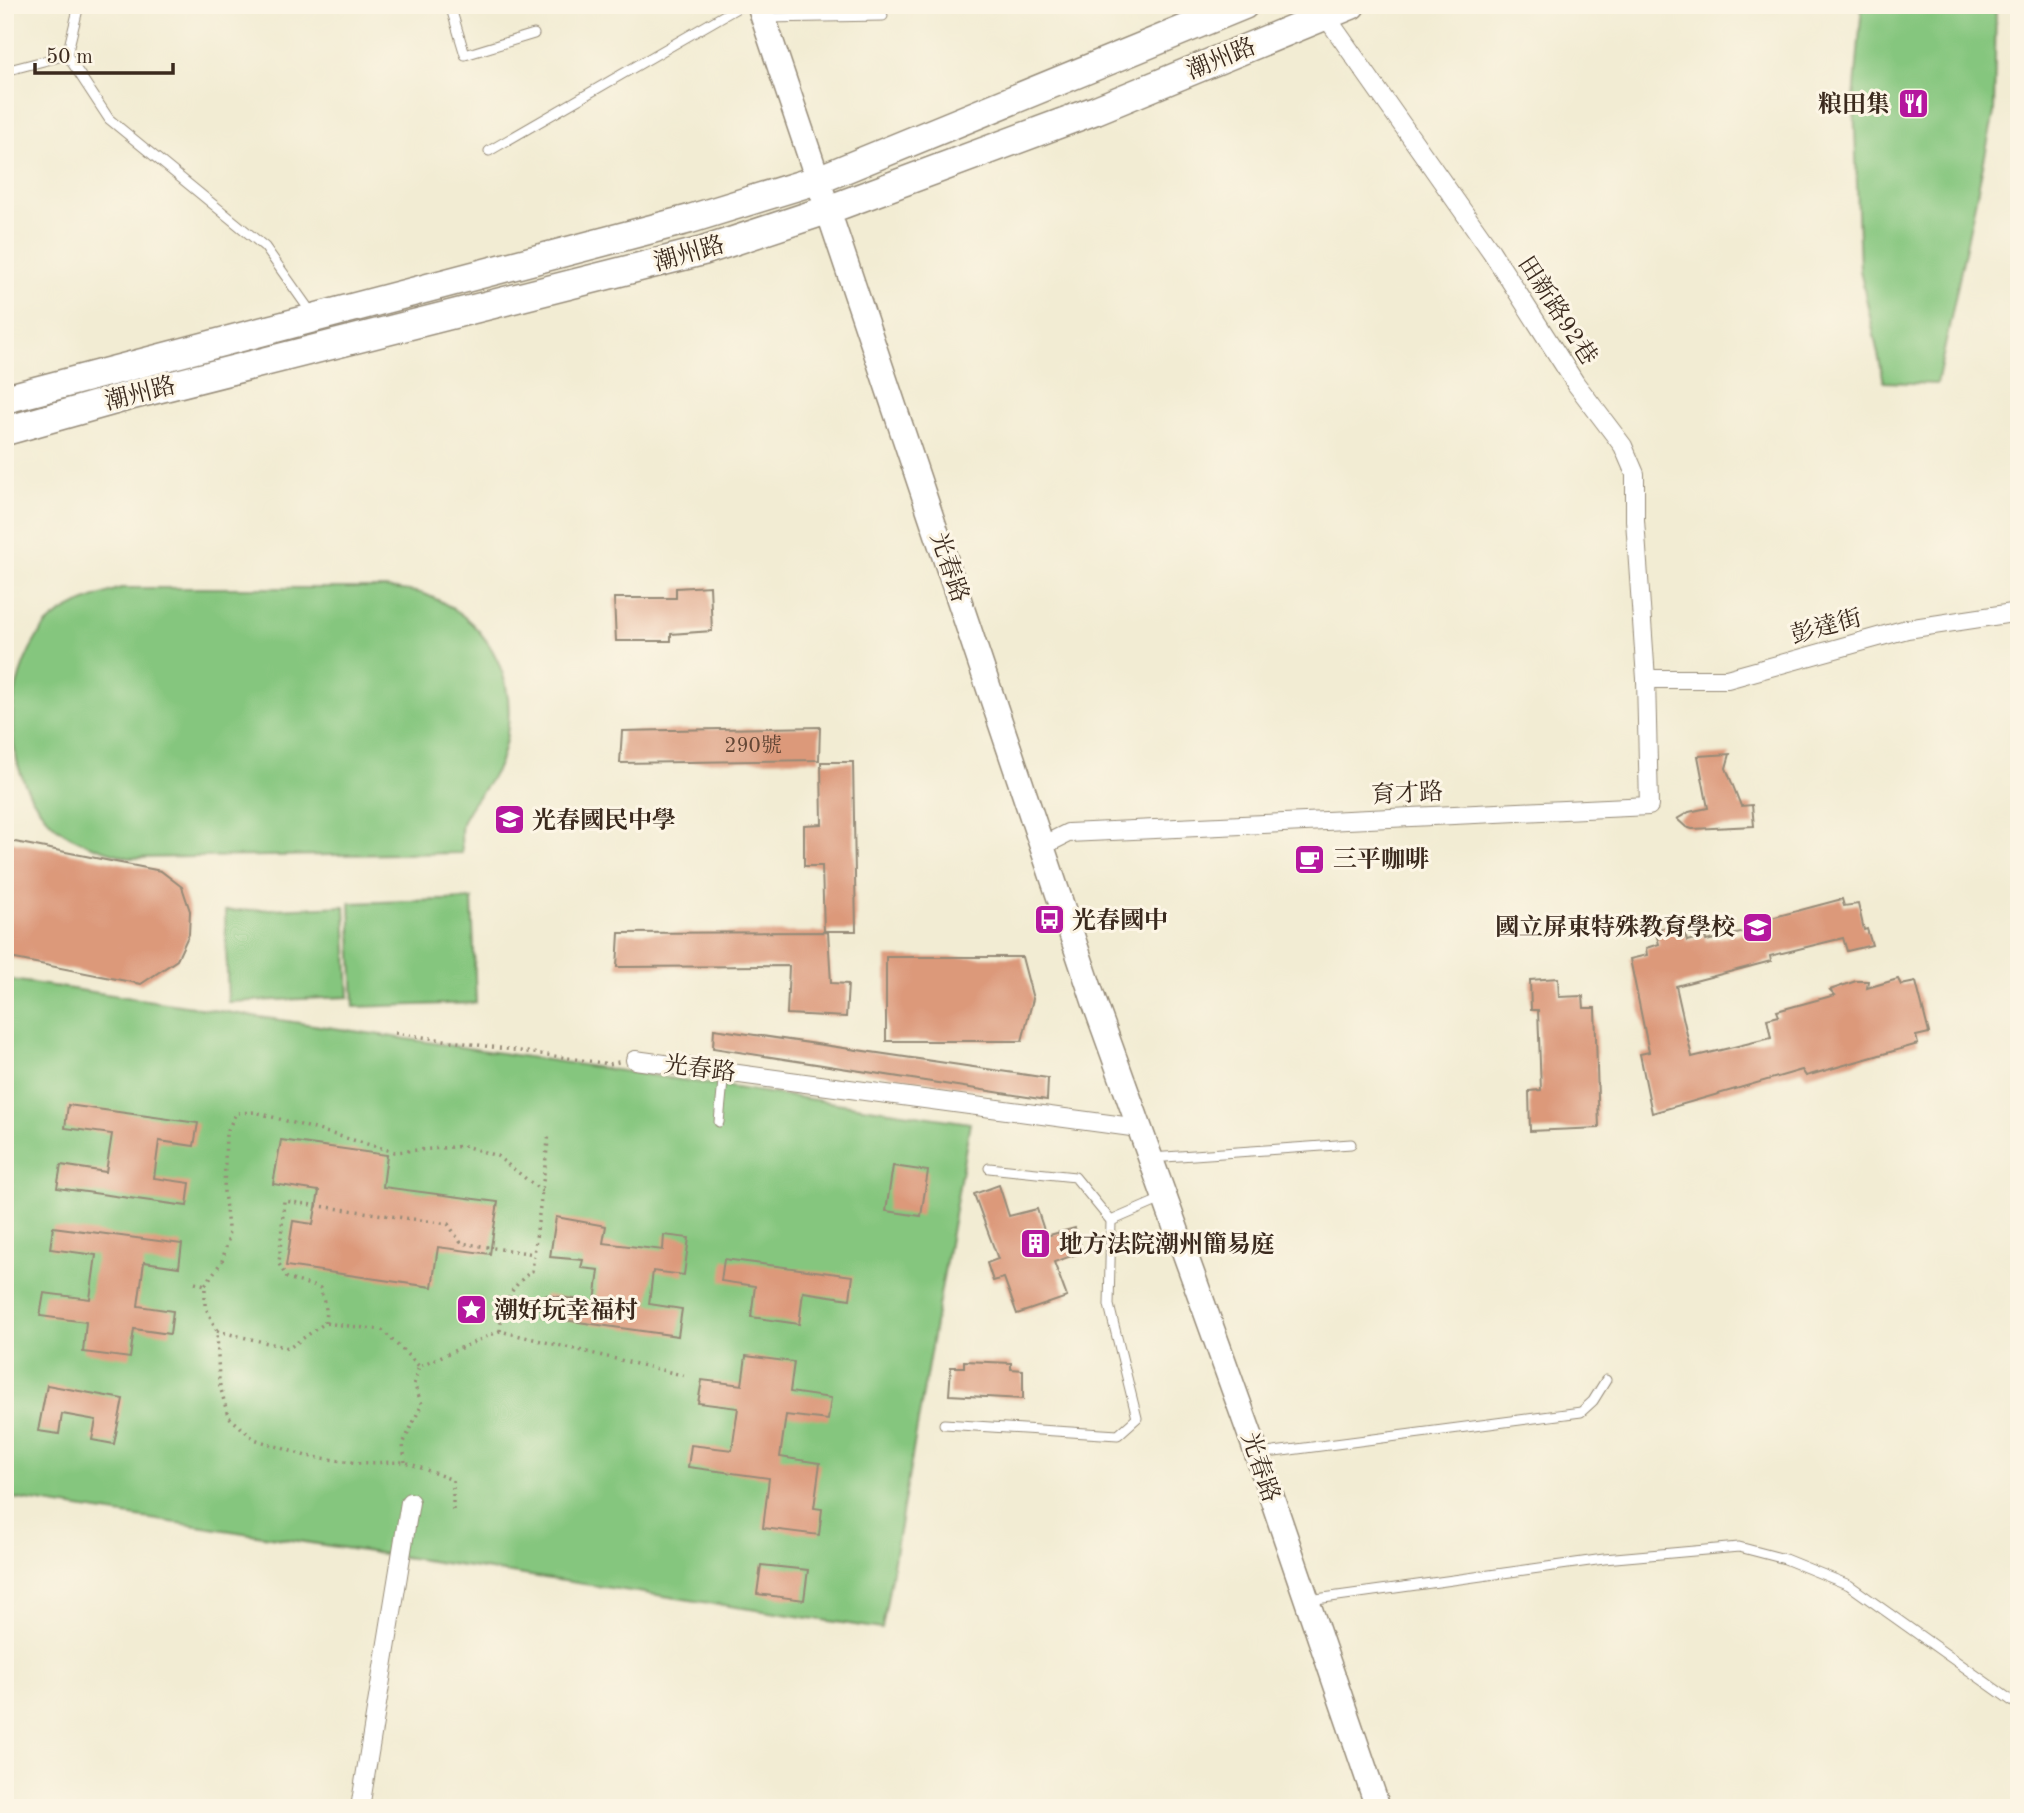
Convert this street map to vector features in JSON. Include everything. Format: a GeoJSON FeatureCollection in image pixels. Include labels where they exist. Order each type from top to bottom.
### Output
{"type":"FeatureCollection","features":[{"type":"Feature","properties":{"kind":"main road","name":"潮州路"},"geometry":{"type":"LineString","coordinates":[[5,400],[690,219],[820,179],[1244,5]]}},
{"type":"Feature","properties":{"kind":"main road","name":"光春路"},"geometry":{"type":"LineString","coordinates":[[755,9],[820,179],[1149,1158],[1257,1454],[1378,1808]]}},
{"type":"Feature","properties":{"kind":"main road","name":"潮州路"},"geometry":{"type":"LineString","coordinates":[[5,430],[118,398],[703,251],[830,209],[1096,110],[1331,9]]}},
{"type":"Feature","properties":{"kind":"street","name":"田新路92巷"},"geometry":{"type":"LineString","coordinates":[[1331,9],[1576,384],[1623,446],[1634,474],[1634,520],[1646,679]]}},
{"type":"Feature","properties":{"kind":"street","name":"彭達街"},"geometry":{"type":"LineString","coordinates":[[1646,679],[1727,679],[1907,629],[2019,612]]}},
{"type":"Feature","properties":{"kind":"street","name":"育才路"},"geometry":{"type":"LineString","coordinates":[[1044,845],[1068,833],[1648,806],[1646,679]]}},
{"type":"Feature","properties":{"kind":"street","name":"光春路"},"geometry":{"type":"LineString","coordinates":[[635,1060],[1139,1128]]}},
{"type":"Feature","properties":{"kind":"street"},"geometry":{"type":"LineString","coordinates":[[360,1808],[410,1502]]}},
{"type":"Feature","properties":{"kind":"lane"},"geometry":{"type":"LineString","coordinates":[[79,5],[67,55],[108,119],[265,247],[314,317]]}},
{"type":"Feature","properties":{"kind":"lane"},"geometry":{"type":"LineString","coordinates":[[450,5],[465,55],[534,34]]}},
{"type":"Feature","properties":{"kind":"lane"},"geometry":{"type":"LineString","coordinates":[[489,151],[755,9],[883,16]]}},
{"type":"Feature","properties":{"kind":"lane"},"geometry":{"type":"LineString","coordinates":[[5,71],[67,55]]}},
{"type":"Feature","properties":{"kind":"lane"},"geometry":{"type":"LineString","coordinates":[[719,1122],[724,1071]]}},
{"type":"Feature","properties":{"kind":"lane"},"geometry":{"type":"LineString","coordinates":[[1149,1158],[1351,1144]]}},
{"type":"Feature","properties":{"kind":"lane"},"geometry":{"type":"LineString","coordinates":[[944,1424],[1118,1435],[1137,1418],[1109,1305],[1111,1222],[1076,1177],[989,1168]]}},
{"type":"Feature","properties":{"kind":"lane"},"geometry":{"type":"LineString","coordinates":[[1111,1222],[1164,1198]]}},
{"type":"Feature","properties":{"kind":"lane"},"geometry":{"type":"LineString","coordinates":[[1257,1454],[1581,1412],[1593,1401],[1606,1380]]}},
{"type":"Feature","properties":{"kind":"lane"},"geometry":{"type":"LineString","coordinates":[[1307,1601],[1604,1559],[1739,1547],[1785,1559],[1849,1585],[2019,1706]]}},
{"type":"Feature","properties":{"kind":"path"},"geometry":{"type":"LineString","coordinates":[[395,1033],[609,1064],[635,1060]]}},
{"type":"Feature","properties":{"kind":"path"},"geometry":{"type":"LineString","coordinates":[[453,1510],[453,1480],[405,1462],[359,1463],[306,1456],[254,1438],[228,1416],[219,1382],[217,1331],[205,1306],[205,1285],[222,1261],[229,1237],[224,1191],[226,1134],[236,1113],[255,1112],[395,1152],[465,1146],[497,1156],[543,1192]]}},
{"type":"Feature","properties":{"kind":"path"},"geometry":{"type":"LineString","coordinates":[[500,1331],[502,1307],[518,1281],[532,1271],[549,1133]]}},
{"type":"Feature","properties":{"kind":"path"},"geometry":{"type":"LineString","coordinates":[[325,1323],[326,1309],[320,1288],[287,1278],[279,1264],[284,1201],[448,1224],[461,1243],[534,1254]]}},
{"type":"Feature","properties":{"kind":"path"},"geometry":{"type":"LineString","coordinates":[[195,1282],[205,1285]]}},
{"type":"Feature","properties":{"kind":"path"},"geometry":{"type":"LineString","coordinates":[[217,1331],[289,1348],[325,1323],[382,1331],[419,1366]]}},
{"type":"Feature","properties":{"kind":"path"},"geometry":{"type":"LineString","coordinates":[[419,1366],[500,1331],[686,1376]]}},
{"type":"Feature","properties":{"kind":"path"},"geometry":{"type":"LineString","coordinates":[[405,1462],[403,1444],[422,1404],[414,1384],[419,1366]]}},
{"type":"Feature","properties":{"kind":"green space"},"geometry":{"type":"Polygon","coordinates":[[[1862,5],[1996,5],[1994,113],[1937,384],[1884,382],[1860,270],[1854,100],[1862,5]]]}},
{"type":"Feature","properties":{"kind":"green space"},"geometry":{"type":"Polygon","coordinates":[[[121,588],[385,588],[427,595],[471,623],[487,642],[499,663],[509,710],[507,736],[500,762],[462,824],[462,853],[129,858],[82,842],[56,827],[38,806],[24,783],[16,757],[14,702],[20,675],[30,649],[53,619],[81,603],[121,588]]]}},
{"type":"Feature","properties":{"kind":"green space"},"geometry":{"type":"Polygon","coordinates":[[[472,899],[476,1003],[354,1007],[350,903],[472,899]]]}},
{"type":"Feature","properties":{"kind":"green space"},"geometry":{"type":"Polygon","coordinates":[[[345,906],[349,997],[228,1002],[225,911],[345,906]]]}},
{"type":"Feature","properties":{"kind":"green space","name":"潮好玩幸福村"},"geometry":{"type":"Polygon","coordinates":[[[5,979],[970,1123],[882,1629],[5,1497],[5,979]]]}},
{"type":"Feature","properties":{"kind":"building"},"geometry":{"type":"Polygon","coordinates":[[[710,586],[712,631],[671,634],[671,641],[616,641],[614,598],[676,598],[676,588],[710,586]]]}},
{"type":"Feature","properties":{"kind":"building"},"geometry":{"type":"Polygon","coordinates":[[[820,727],[819,760],[620,763],[622,731],[820,727]]]}},
{"type":"Feature","properties":{"kind":"building"},"geometry":{"type":"Polygon","coordinates":[[[1730,754],[1726,768],[1741,806],[1752,805],[1754,826],[1686,827],[1677,819],[1689,812],[1708,808],[1698,756],[1730,754]]]}},
{"type":"Feature","properties":{"kind":"building"},"geometry":{"type":"Polygon","coordinates":[[[821,762],[853,762],[856,931],[824,931],[822,866],[804,866],[804,825],[822,824],[821,762]]]}},
{"type":"Feature","properties":{"kind":"building"},"geometry":{"type":"Polygon","coordinates":[[[5,840],[161,871],[182,887],[190,911],[189,934],[177,960],[141,984],[5,957],[5,840]]]}},
{"type":"Feature","properties":{"kind":"building"},"geometry":{"type":"Polygon","coordinates":[[[1842,899],[1844,906],[1858,904],[1864,930],[1867,929],[1872,945],[1847,951],[1843,938],[1770,956],[1771,961],[1676,986],[1692,1057],[1771,1038],[1767,1019],[1779,1016],[1777,1011],[1835,995],[1830,990],[1856,981],[1868,981],[1867,988],[1898,979],[1901,985],[1916,982],[1929,1033],[1916,1036],[1918,1044],[1806,1076],[1802,1070],[1652,1113],[1640,1054],[1649,1052],[1630,959],[1647,955],[1646,948],[1659,944],[1655,930],[1682,923],[1687,941],[1705,936],[1706,941],[1762,928],[1760,921],[1842,899]]]}},
{"type":"Feature","properties":{"kind":"building"},"geometry":{"type":"Polygon","coordinates":[[[828,932],[831,983],[848,984],[846,1017],[787,1014],[789,966],[617,967],[619,933],[828,932]]]}},
{"type":"Feature","properties":{"kind":"building"},"geometry":{"type":"Polygon","coordinates":[[[886,957],[1022,957],[1033,999],[1022,1041],[886,1041],[886,957]]]}},
{"type":"Feature","properties":{"kind":"building"},"geometry":{"type":"Polygon","coordinates":[[[1558,978],[1559,997],[1583,996],[1584,1008],[1595,1008],[1599,1128],[1530,1131],[1529,1091],[1541,1090],[1538,1010],[1531,1010],[1530,980],[1558,978]]]}},
{"type":"Feature","properties":{"kind":"building"},"geometry":{"type":"Polygon","coordinates":[[[714,1029],[1048,1078],[1047,1100],[713,1048],[714,1029]]]}},
{"type":"Feature","properties":{"kind":"building"},"geometry":{"type":"Polygon","coordinates":[[[68,1105],[198,1123],[194,1146],[159,1141],[154,1178],[190,1183],[187,1206],[57,1188],[61,1165],[106,1172],[112,1134],[65,1128],[68,1105]]]}},
{"type":"Feature","properties":{"kind":"building"},"geometry":{"type":"Polygon","coordinates":[[[281,1140],[387,1155],[383,1187],[498,1202],[490,1254],[438,1247],[432,1287],[286,1266],[293,1221],[313,1224],[319,1191],[273,1184],[281,1140]]]}},
{"type":"Feature","properties":{"kind":"building"},"geometry":{"type":"Polygon","coordinates":[[[893,1166],[928,1171],[921,1216],[886,1211],[893,1166]]]}},
{"type":"Feature","properties":{"kind":"building","name":"地方法院潮州簡易庭"},"geometry":{"type":"Polygon","coordinates":[[[999,1185],[1009,1216],[1037,1209],[1046,1236],[1075,1228],[1083,1252],[1054,1262],[1067,1297],[1017,1314],[1004,1278],[993,1281],[987,1263],[998,1259],[974,1194],[999,1185]]]}},
{"type":"Feature","properties":{"kind":"building"},"geometry":{"type":"Polygon","coordinates":[[[556,1217],[606,1226],[603,1243],[663,1250],[664,1235],[689,1238],[684,1275],[653,1271],[649,1304],[682,1309],[678,1336],[542,1317],[545,1295],[595,1302],[599,1270],[581,1268],[583,1260],[550,1257],[556,1217]]]}},
{"type":"Feature","properties":{"kind":"building"},"geometry":{"type":"Polygon","coordinates":[[[53,1227],[182,1244],[179,1267],[144,1262],[138,1306],[173,1311],[170,1334],[134,1329],[130,1358],[83,1352],[86,1322],[40,1316],[44,1293],[90,1299],[96,1255],[50,1249],[53,1227]]]}},
{"type":"Feature","properties":{"kind":"building"},"geometry":{"type":"Polygon","coordinates":[[[724,1259],[853,1276],[850,1299],[803,1292],[799,1324],[751,1317],[755,1286],[721,1281],[724,1259]]]}},
{"type":"Feature","properties":{"kind":"building"},"geometry":{"type":"Polygon","coordinates":[[[746,1356],[794,1362],[790,1392],[831,1398],[828,1420],[786,1415],[780,1457],[820,1463],[814,1508],[822,1509],[819,1535],[763,1528],[769,1478],[688,1467],[691,1445],[732,1450],[738,1408],[698,1403],[702,1380],[742,1385],[746,1356]]]}},
{"type":"Feature","properties":{"kind":"building"},"geometry":{"type":"Polygon","coordinates":[[[964,1361],[1011,1363],[1011,1369],[1023,1370],[1023,1399],[949,1395],[951,1367],[964,1367],[964,1361]]]}},
{"type":"Feature","properties":{"kind":"building"},"geometry":{"type":"Polygon","coordinates":[[[47,1385],[123,1399],[114,1444],[92,1440],[96,1420],[62,1414],[59,1434],[38,1431],[47,1385]]]}},
{"type":"Feature","properties":{"kind":"building"},"geometry":{"type":"Polygon","coordinates":[[[761,1565],[808,1570],[804,1600],[757,1594],[761,1565]]]}},
{"type":"Feature","properties":{"kind":"place","name":"粮田集"},"geometry":{"type":"Point","coordinates":[1913,104]}},
{"type":"Feature","properties":{"kind":"place","name":"光春國民中學"},"geometry":{"type":"Point","coordinates":[509,820]}},
{"type":"Feature","properties":{"kind":"place","name":"三平咖啡"},"geometry":{"type":"Point","coordinates":[1310,859]}},
{"type":"Feature","properties":{"kind":"place","name":"光春國中"},"geometry":{"type":"Point","coordinates":[1049,920]}},
{"type":"Feature","properties":{"kind":"place","name":"國立屏東特殊教育學校"},"geometry":{"type":"Point","coordinates":[1758,927]}},
{"type":"Feature","properties":{"kind":"place","name":"地方法院潮州簡易庭"},"geometry":{"type":"Point","coordinates":[1036,1244]}},
{"type":"Feature","properties":{"kind":"place","name":"潮好玩幸福村"},"geometry":{"type":"Point","coordinates":[471,1310]}}]}
